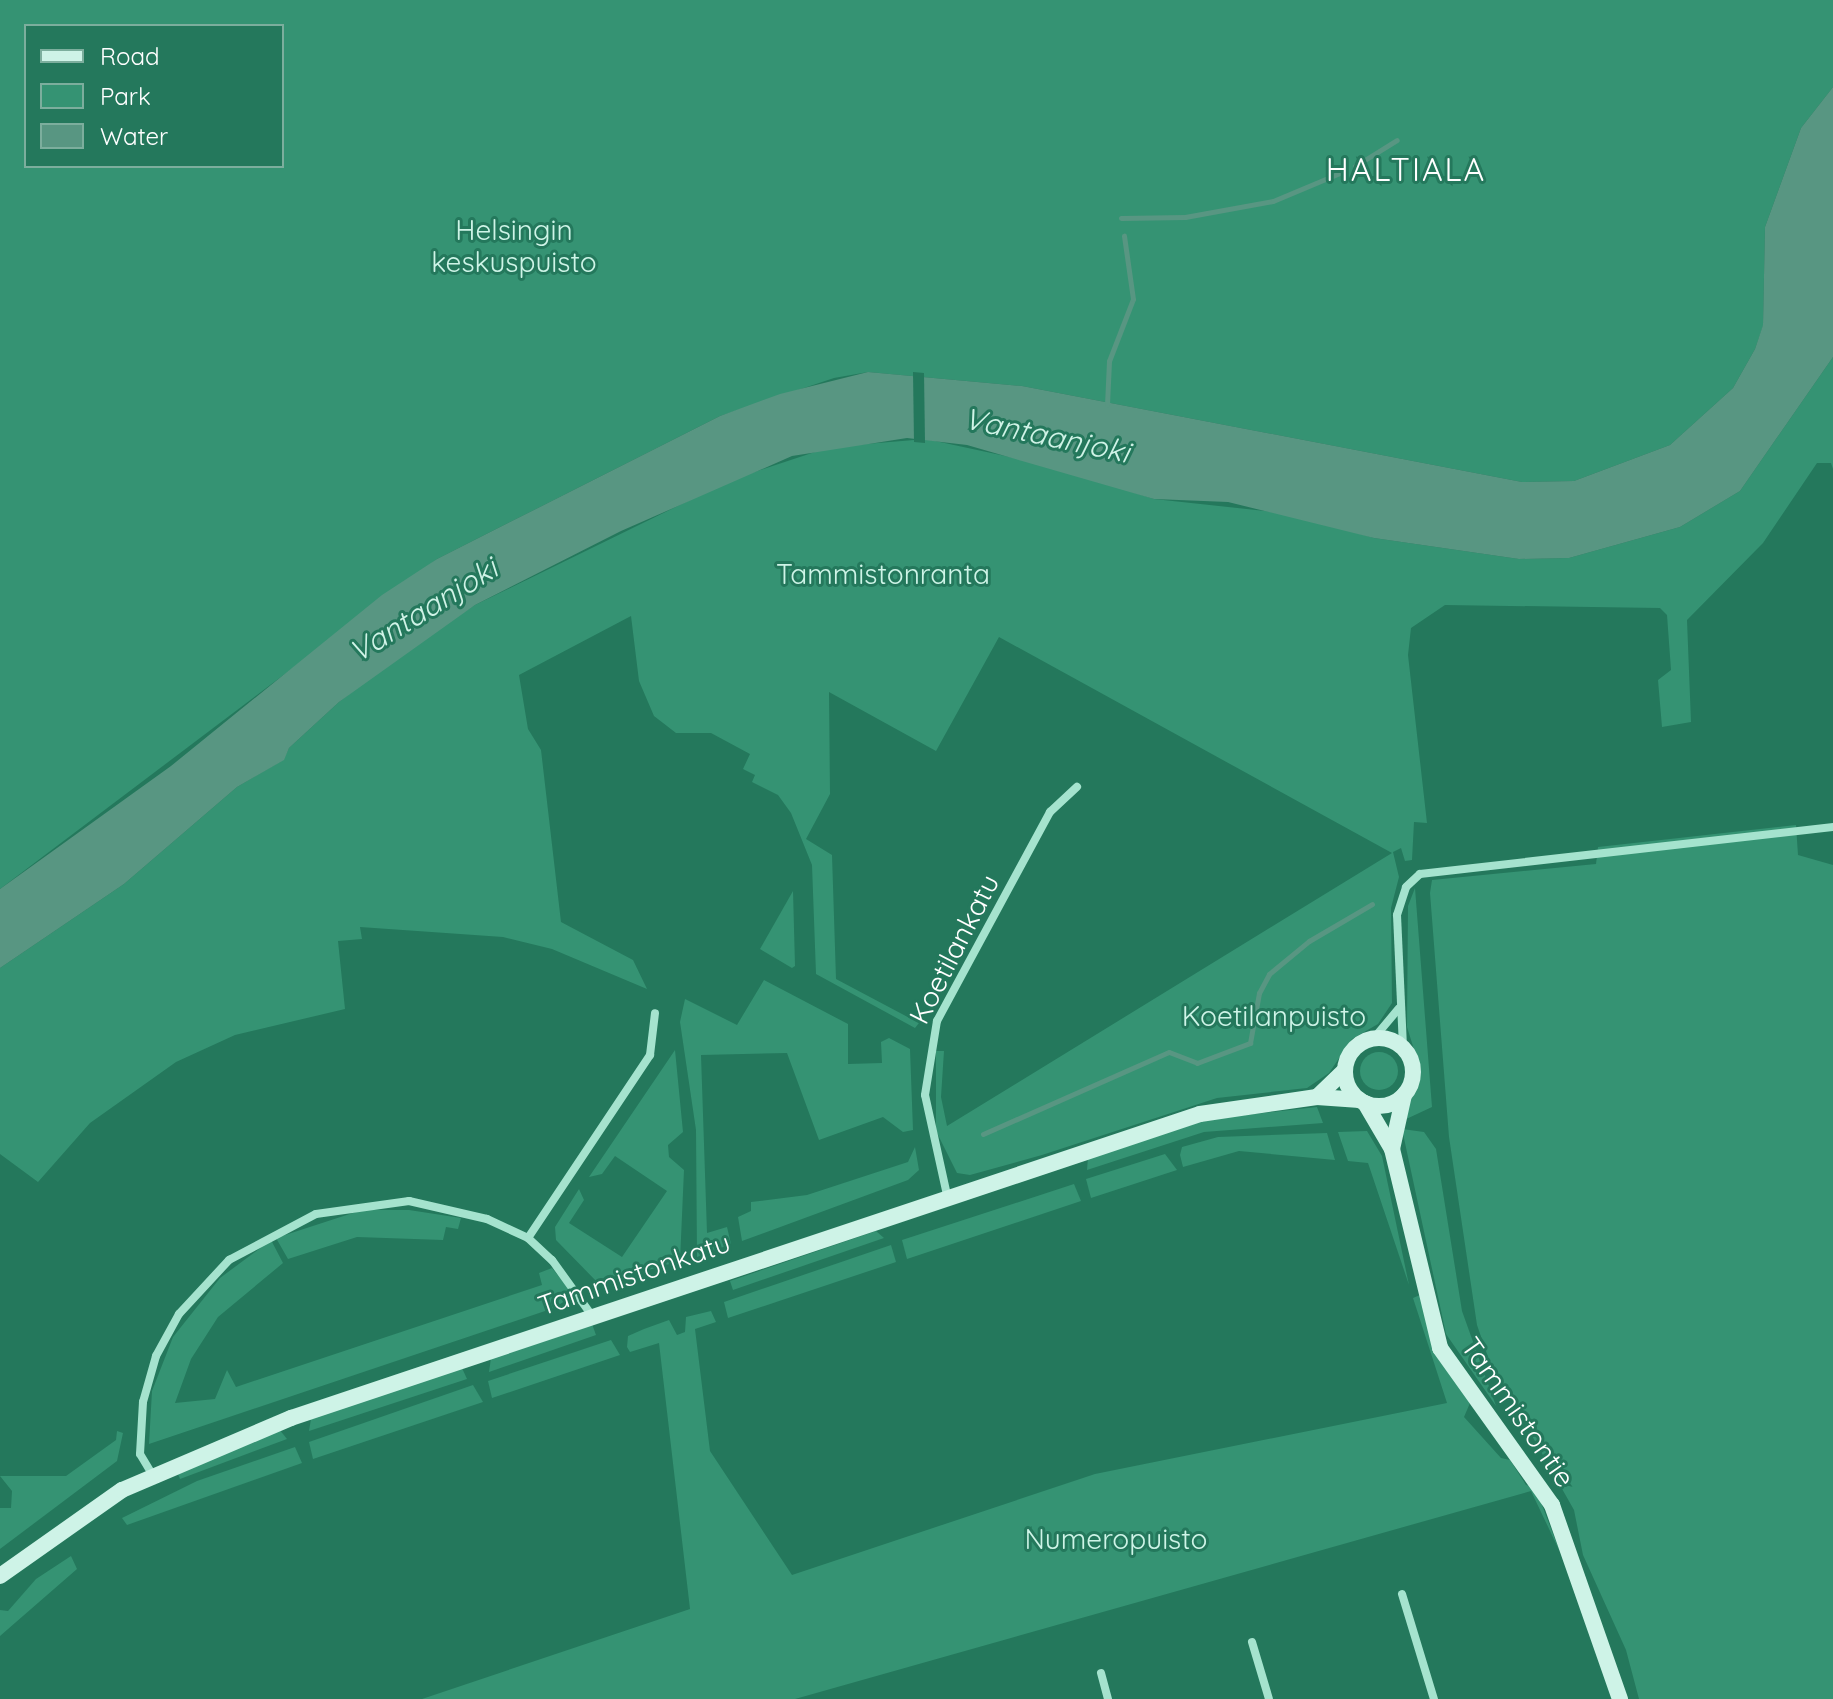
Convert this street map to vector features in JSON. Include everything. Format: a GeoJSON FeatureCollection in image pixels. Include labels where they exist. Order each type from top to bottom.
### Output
{"type":"FeatureCollection","features":[{"type":"Feature","properties":{"kind":"street","name":"Koetilankatu"},"geometry":{"type":"LineString","coordinates":[[947,1195],[925,1095],[937,1021],[1050,812],[1077,787]]}},
{"type":"Feature","properties":{"kind":"street"},"geometry":{"type":"LineString","coordinates":[[1345,1070],[1362,1102],[1386,1106],[1404,1095],[1413,1071],[1403,1047],[1397,915],[1406,887],[1429,869],[1833,827]]}},
{"type":"Feature","properties":{"kind":"street"},"geometry":{"type":"LineString","coordinates":[[1317,1097],[1345,1070],[1354,1049],[1374,1038],[1401,1004]]}},
{"type":"Feature","properties":{"kind":"street"},"geometry":{"type":"LineString","coordinates":[[528,1238],[650,1055],[655,1013]]}},
{"type":"Feature","properties":{"kind":"street"},"geometry":{"type":"LineString","coordinates":[[1374,1038],[1403,1047]]}},
{"type":"Feature","properties":{"kind":"street","name":"Tammistontie"},"geometry":{"type":"LineString","coordinates":[[1392,1149],[1404,1095]]}},
{"type":"Feature","properties":{"kind":"street","name":"Tammistonkatu"},"geometry":{"type":"LineString","coordinates":[[0,1576],[67,1522],[152,1474],[291,1418],[947,1195],[1200,1114],[1317,1097],[1362,1102]]}},
{"type":"Feature","properties":{"kind":"street","name":"Tammistontie"},"geometry":{"type":"LineString","coordinates":[[1362,1102],[1392,1149],[1440,1348],[1552,1505],[1620,1699]]}},
{"type":"Feature","properties":{"kind":"street"},"geometry":{"type":"LineString","coordinates":[[152,1474],[140,1454],[139,1428],[161,1346],[212,1275],[270,1233],[336,1208],[409,1201],[469,1213],[528,1238],[564,1272],[593,1317]]}},
{"type":"Feature","properties":{"kind":"street"},"geometry":{"type":"LineString","coordinates":[[1402,1594],[1434,1699]]}},
{"type":"Feature","properties":{"kind":"street"},"geometry":{"type":"LineString","coordinates":[[1252,1642],[1269,1699]]}},
{"type":"Feature","properties":{"kind":"street"},"geometry":{"type":"LineString","coordinates":[[1101,1673],[1108,1699]]}},
{"type":"Feature","properties":{"kind":"green space","name":"Helsingin keskuspuisto"},"geometry":{"type":"Polygon","coordinates":[[[0,0],[1833,0],[1833,87],[1801,128],[1765,227],[1763,326],[1755,349],[1733,388],[1670,445],[1574,481],[1522,482],[1022,386],[868,372],[834,378],[720,416],[437,559],[0,889],[0,0]]]}},
{"type":"Feature","properties":{"kind":"green space","name":"Tammistonranta"},"geometry":{"type":"Polygon","coordinates":[[[1833,357],[1833,469],[1831,463],[1817,463],[1763,543],[1687,620],[1691,722],[1662,727],[1658,680],[1671,670],[1667,615],[1660,608],[1445,605],[1411,628],[1408,655],[1427,823],[1414,822],[1412,860],[1405,861],[1401,848],[1393,852],[1399,877],[1391,908],[1392,1003],[1378,1024],[1352,1039],[1329,1073],[1307,1088],[1217,1098],[1042,1155],[970,1175],[957,1173],[936,1131],[936,1051],[944,1051],[941,1097],[947,1126],[1392,853],[999,637],[936,751],[829,692],[830,794],[806,839],[832,855],[836,979],[919,1023],[915,1028],[816,974],[812,865],[791,813],[778,795],[752,782],[755,775],[743,769],[750,754],[711,733],[676,733],[654,716],[639,681],[631,616],[519,675],[528,729],[541,750],[561,922],[633,960],[647,989],[552,949],[503,937],[360,927],[362,939],[338,941],[345,1009],[235,1035],[176,1062],[90,1123],[38,1182],[0,1154],[0,968],[124,884],[237,787],[283,760],[289,748],[339,702],[404,651],[475,605],[733,479],[830,447],[926,439],[1051,466],[1154,499],[1293,514],[1374,538],[1519,559],[1569,558],[1680,527],[1740,491],[1833,357]]]}},
{"type":"Feature","properties":{"kind":"green space"},"geometry":{"type":"Polygon","coordinates":[[[1796,825],[1798,855],[1833,865],[1833,1699],[1639,1699],[1626,1650],[1583,1555],[1574,1510],[1489,1360],[1477,1325],[1449,1137],[1430,893],[1432,880],[1596,864],[1598,847],[1796,825]]]}},
{"type":"Feature","properties":{"kind":"green space"},"geometry":{"type":"Polygon","coordinates":[[[1415,888],[1432,1107],[1402,1121],[1421,1072],[1407,1027],[1408,906],[1415,888]]]}},
{"type":"Feature","properties":{"kind":"green space"},"geometry":{"type":"Polygon","coordinates":[[[793,891],[795,966],[792,968],[760,949],[793,891]]]}},
{"type":"Feature","properties":{"kind":"green space"},"geometry":{"type":"Polygon","coordinates":[[[764,980],[848,1024],[848,1064],[882,1063],[881,1042],[889,1038],[910,1049],[913,1130],[903,1132],[883,1117],[819,1140],[787,1053],[701,1055],[707,1233],[727,1227],[731,1244],[697,1257],[696,1130],[680,1022],[685,999],[737,1025],[764,980]]]}},
{"type":"Feature","properties":{"kind":"green space"},"geometry":{"type":"Polygon","coordinates":[[[675,1050],[683,1132],[668,1145],[669,1157],[684,1170],[680,1261],[599,1284],[556,1240],[555,1227],[579,1189],[584,1200],[569,1223],[622,1257],[667,1191],[615,1156],[602,1174],[589,1177],[675,1050]]]}},
{"type":"Feature","properties":{"kind":"green space"},"geometry":{"type":"Polygon","coordinates":[[[1379,1052],[1393,1057],[1398,1071],[1393,1085],[1379,1090],[1365,1085],[1360,1071],[1365,1057],[1379,1052]]]}},
{"type":"Feature","properties":{"kind":"green space"},"geometry":{"type":"Polygon","coordinates":[[[1317,1107],[1323,1123],[1204,1132],[1087,1170],[1088,1157],[1193,1121],[1317,1107]]]}},
{"type":"Feature","properties":{"kind":"green space"},"geometry":{"type":"Polygon","coordinates":[[[1402,1129],[1424,1132],[1436,1149],[1462,1311],[1496,1406],[1446,1334],[1402,1129]]]}},
{"type":"Feature","properties":{"kind":"green space"},"geometry":{"type":"Polygon","coordinates":[[[1367,1131],[1382,1156],[1409,1285],[1368,1163],[1348,1161],[1338,1132],[1367,1131]]]}},
{"type":"Feature","properties":{"kind":"green space"},"geometry":{"type":"Polygon","coordinates":[[[1327,1133],[1335,1160],[1239,1151],[1183,1167],[1180,1155],[1182,1147],[1218,1137],[1327,1133]]]}},
{"type":"Feature","properties":{"kind":"green space"},"geometry":{"type":"Polygon","coordinates":[[[915,1147],[919,1170],[908,1180],[742,1241],[738,1217],[751,1211],[751,1202],[807,1195],[908,1162],[915,1147]]]}},
{"type":"Feature","properties":{"kind":"green space"},"geometry":{"type":"Polygon","coordinates":[[[1165,1154],[1177,1170],[1091,1198],[1086,1179],[1165,1154]]]}},
{"type":"Feature","properties":{"kind":"green space"},"geometry":{"type":"Polygon","coordinates":[[[1074,1184],[1081,1201],[907,1259],[902,1240],[1074,1184]]]}},
{"type":"Feature","properties":{"kind":"green space"},"geometry":{"type":"Polygon","coordinates":[[[362,1210],[409,1210],[461,1218],[458,1229],[446,1227],[443,1240],[357,1237],[288,1259],[276,1238],[362,1210]]]}},
{"type":"Feature","properties":{"kind":"green space"},"geometry":{"type":"Polygon","coordinates":[[[876,1231],[884,1238],[733,1290],[730,1281],[876,1231]]]}},
{"type":"Feature","properties":{"kind":"green space"},"geometry":{"type":"Polygon","coordinates":[[[271,1240],[283,1263],[218,1317],[191,1359],[175,1403],[215,1399],[227,1370],[236,1387],[542,1285],[539,1273],[552,1268],[574,1295],[554,1308],[149,1444],[152,1391],[173,1337],[220,1278],[271,1240]]]}},
{"type":"Feature","properties":{"kind":"green space"},"geometry":{"type":"Polygon","coordinates":[[[891,1245],[896,1262],[728,1318],[724,1302],[891,1245]]]}},
{"type":"Feature","properties":{"kind":"green space","name":"Numeropuisto"},"geometry":{"type":"Polygon","coordinates":[[[1420,1295],[1470,1403],[1464,1417],[1501,1458],[1510,1460],[1526,1485],[1535,1487],[1560,1552],[1531,1491],[795,1699],[422,1699],[690,1609],[659,1343],[630,1352],[627,1347],[628,1336],[644,1329],[669,1320],[677,1335],[685,1332],[686,1317],[711,1311],[716,1322],[695,1329],[710,1451],[792,1575],[1095,1474],[1447,1403],[1413,1298],[1420,1295]]]}},
{"type":"Feature","properties":{"kind":"green space"},"geometry":{"type":"Polygon","coordinates":[[[592,1324],[596,1335],[489,1372],[491,1358],[592,1324]]]}},
{"type":"Feature","properties":{"kind":"green space"},"geometry":{"type":"Polygon","coordinates":[[[611,1340],[620,1355],[492,1398],[488,1381],[611,1340]]]}},
{"type":"Feature","properties":{"kind":"green space"},"geometry":{"type":"Polygon","coordinates":[[[462,1368],[467,1379],[309,1431],[311,1419],[462,1368]]]}},
{"type":"Feature","properties":{"kind":"green space"},"geometry":{"type":"Polygon","coordinates":[[[473,1385],[483,1402],[313,1459],[309,1442],[473,1385]]]}},
{"type":"Feature","properties":{"kind":"green space"},"geometry":{"type":"Polygon","coordinates":[[[279,1429],[287,1439],[180,1479],[178,1474],[279,1429]]]}},
{"type":"Feature","properties":{"kind":"green space"},"geometry":{"type":"Polygon","coordinates":[[[117,1431],[123,1433],[117,1461],[0,1549],[0,1508],[11,1508],[12,1491],[0,1476],[66,1476],[116,1440],[117,1431]]]}},
{"type":"Feature","properties":{"kind":"green space"},"geometry":{"type":"Polygon","coordinates":[[[295,1447],[302,1463],[127,1525],[122,1518],[197,1481],[295,1447]]]}},
{"type":"Feature","properties":{"kind":"green space"},"geometry":{"type":"Polygon","coordinates":[[[71,1556],[77,1569],[0,1636],[0,1610],[8,1611],[36,1579],[71,1556]]]}},
{"type":"Feature","properties":{"kind":"water","name":"Vantaanjoki"},"geometry":{"type":"Polygon","coordinates":[[[1833,87],[1833,357],[1740,491],[1680,527],[1569,558],[1519,559],[1374,538],[1228,502],[1154,499],[967,445],[907,438],[792,456],[621,531],[475,605],[339,702],[289,748],[284,760],[237,787],[124,884],[0,968],[0,889],[171,766],[382,595],[437,559],[720,416],[780,394],[868,372],[1022,386],[1522,482],[1574,481],[1670,445],[1733,388],[1755,349],[1763,325],[1765,227],[1801,128],[1833,87]]]}},
{"type":"Feature","properties":{"kind":"pier"},"geometry":{"type":"Polygon","coordinates":[[[913,372],[924,373],[925,443],[914,442],[913,372]]]}},
{"type":"Feature","properties":{"kind":"waterway"},"geometry":{"type":"LineString","coordinates":[[1355,166],[1397,140]]}},
{"type":"Feature","properties":{"kind":"waterway"},"geometry":{"type":"LineString","coordinates":[[1121,218],[1185,217],[1273,201],[1342,172]]}},
{"type":"Feature","properties":{"kind":"waterway"},"geometry":{"type":"LineString","coordinates":[[1107,405],[1109,361],[1133,299],[1124,236]]}},
{"type":"Feature","properties":{"kind":"waterway"},"geometry":{"type":"LineString","coordinates":[[983,1134],[1169,1052],[1197,1063],[1250,1043],[1259,993],[1269,974],[1309,941],[1372,904]]}},
{"type":"Feature","properties":{"kind":"district","name":"HALTIALA"},"geometry":{"type":"Point","coordinates":[1406,169]}},
{"type":"Feature","properties":{"kind":"park label","name":"Koetilanpuisto"},"geometry":{"type":"Point","coordinates":[1274,1016]}}]}
